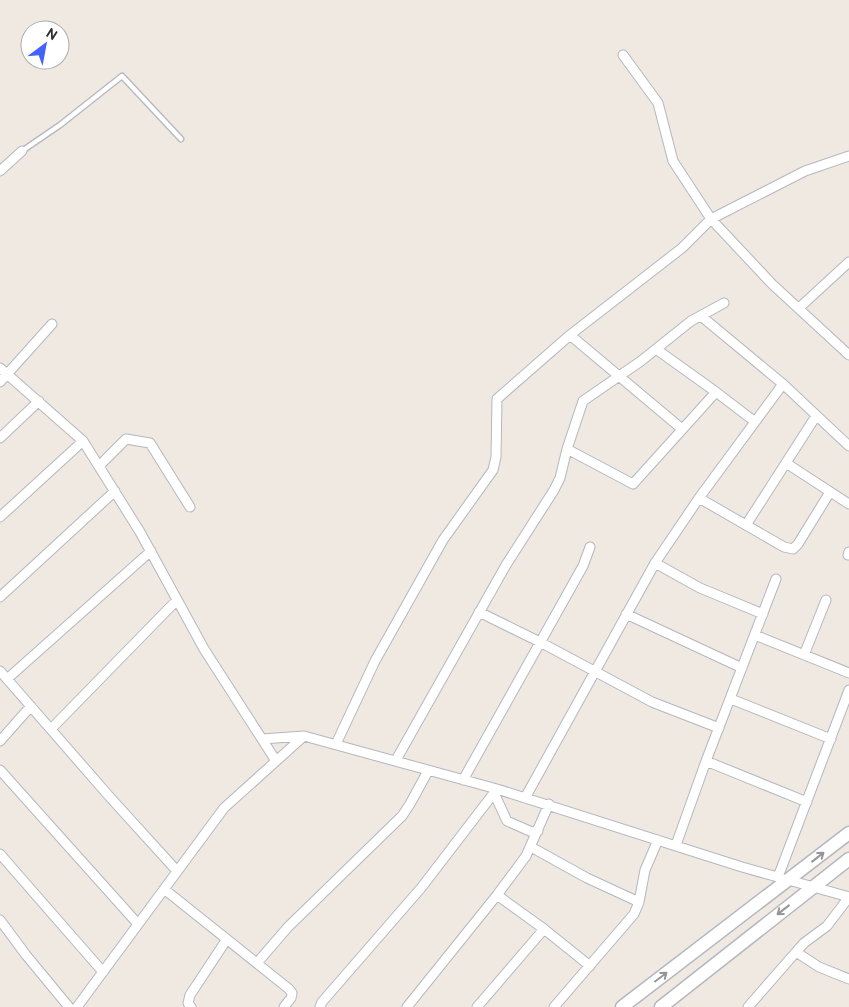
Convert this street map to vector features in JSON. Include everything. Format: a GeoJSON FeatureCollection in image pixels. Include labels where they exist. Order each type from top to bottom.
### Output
{"type":"FeatureCollection","features":[{"type":"Feature","properties":{"kind":"main road"},"geometry":{"type":"LineString","coordinates":[[622,1007],[783,878],[849,833]]}},
{"type":"Feature","properties":{"kind":"main road"},"geometry":{"type":"LineString","coordinates":[[661,1007],[849,858]]}},
{"type":"Feature","properties":{"kind":"street"},"geometry":{"type":"LineString","coordinates":[[623,55],[658,103],[673,161],[711,219],[772,284],[849,355]]}},
{"type":"Feature","properties":{"kind":"street"},"geometry":{"type":"LineString","coordinates":[[0,171],[22,151]]}},
{"type":"Feature","properties":{"kind":"street"},"geometry":{"type":"LineString","coordinates":[[336,744],[375,662],[443,540],[493,470],[496,457],[497,399],[570,334],[682,248],[711,219],[805,171],[849,156]]}},
{"type":"Feature","properties":{"kind":"street"},"geometry":{"type":"LineString","coordinates":[[799,308],[849,262]]}},
{"type":"Feature","properties":{"kind":"street"},"geometry":{"type":"LineString","coordinates":[[396,760],[506,565],[554,490],[560,478],[567,449],[583,401],[620,376],[691,321],[724,303]]}},
{"type":"Feature","properties":{"kind":"street"},"geometry":{"type":"LineString","coordinates":[[701,316],[783,384],[849,446]]}},
{"type":"Feature","properties":{"kind":"street"},"geometry":{"type":"LineString","coordinates":[[0,382],[52,324]]}},
{"type":"Feature","properties":{"kind":"street"},"geometry":{"type":"LineString","coordinates":[[570,334],[682,429]]}},
{"type":"Feature","properties":{"kind":"street"},"geometry":{"type":"LineString","coordinates":[[656,349],[754,421]]}},
{"type":"Feature","properties":{"kind":"street"},"geometry":{"type":"LineString","coordinates":[[0,368],[83,441],[151,551],[204,649],[276,761]]}},
{"type":"Feature","properties":{"kind":"street"},"geometry":{"type":"LineString","coordinates":[[525,798],[655,563],[754,421],[783,384]]}},
{"type":"Feature","properties":{"kind":"street"},"geometry":{"type":"LineString","coordinates":[[567,449],[633,484],[716,392]]}},
{"type":"Feature","properties":{"kind":"street"},"geometry":{"type":"LineString","coordinates":[[0,438],[39,401]]}},
{"type":"Feature","properties":{"kind":"street"},"geometry":{"type":"LineString","coordinates":[[746,525],[816,416]]}},
{"type":"Feature","properties":{"kind":"street"},"geometry":{"type":"LineString","coordinates":[[99,466],[126,439],[150,443],[190,507]]}},
{"type":"Feature","properties":{"kind":"street"},"geometry":{"type":"LineString","coordinates":[[0,517],[83,441]]}},
{"type":"Feature","properties":{"kind":"street"},"geometry":{"type":"LineString","coordinates":[[786,463],[849,504]]}},
{"type":"Feature","properties":{"kind":"street"},"geometry":{"type":"LineString","coordinates":[[0,597],[115,491]]}},
{"type":"Feature","properties":{"kind":"street"},"geometry":{"type":"LineString","coordinates":[[699,498],[784,547],[793,549],[830,492]]}},
{"type":"Feature","properties":{"kind":"street"},"geometry":{"type":"LineString","coordinates":[[463,780],[582,566],[590,547]]}},
{"type":"Feature","properties":{"kind":"street"},"geometry":{"type":"LineString","coordinates":[[7,679],[151,551]]}},
{"type":"Feature","properties":{"kind":"street"},"geometry":{"type":"LineString","coordinates":[[655,563],[700,588],[763,614]]}},
{"type":"Feature","properties":{"kind":"street"},"geometry":{"type":"LineString","coordinates":[[676,845],[776,578]]}},
{"type":"Feature","properties":{"kind":"street"},"geometry":{"type":"LineString","coordinates":[[51,729],[177,600]]}},
{"type":"Feature","properties":{"kind":"street"},"geometry":{"type":"LineString","coordinates":[[804,655],[826,600]]}},
{"type":"Feature","properties":{"kind":"street"},"geometry":{"type":"LineString","coordinates":[[479,612],[540,642],[652,702],[719,728]]}},
{"type":"Feature","properties":{"kind":"street"},"geometry":{"type":"LineString","coordinates":[[626,614],[742,668]]}},
{"type":"Feature","properties":{"kind":"street"},"geometry":{"type":"LineString","coordinates":[[755,635],[849,674]]}},
{"type":"Feature","properties":{"kind":"street"},"geometry":{"type":"LineString","coordinates":[[0,670],[177,871]]}},
{"type":"Feature","properties":{"kind":"street"},"geometry":{"type":"LineString","coordinates":[[783,878],[807,802],[849,690]]}},
{"type":"Feature","properties":{"kind":"street"},"geometry":{"type":"LineString","coordinates":[[731,698],[831,739]]}},
{"type":"Feature","properties":{"kind":"street"},"geometry":{"type":"LineString","coordinates":[[0,741],[31,706]]}},
{"type":"Feature","properties":{"kind":"street"},"geometry":{"type":"LineString","coordinates":[[76,1007],[224,808],[304,736]]}},
{"type":"Feature","properties":{"kind":"street"},"geometry":{"type":"LineString","coordinates":[[262,739],[304,736],[396,760],[495,791],[549,804],[658,840],[849,897],[827,926],[804,943],[748,1007]]}},
{"type":"Feature","properties":{"kind":"street"},"geometry":{"type":"LineString","coordinates":[[706,761],[807,802]]}},
{"type":"Feature","properties":{"kind":"street"},"geometry":{"type":"LineString","coordinates":[[0,770],[138,924]]}},
{"type":"Feature","properties":{"kind":"street"},"geometry":{"type":"LineString","coordinates":[[256,963],[288,927],[402,816],[428,771]]}},
{"type":"Feature","properties":{"kind":"street"},"geometry":{"type":"LineString","coordinates":[[495,791],[507,821],[532,832],[538,831]]}},
{"type":"Feature","properties":{"kind":"street"},"geometry":{"type":"LineString","coordinates":[[320,1007],[322,1002],[421,888],[495,791]]}},
{"type":"Feature","properties":{"kind":"street"},"geometry":{"type":"LineString","coordinates":[[407,1007],[497,895],[531,847],[549,804]]}},
{"type":"Feature","properties":{"kind":"street"},"geometry":{"type":"LineString","coordinates":[[554,1007],[634,914],[639,902],[645,870],[658,840]]}},
{"type":"Feature","properties":{"kind":"street"},"geometry":{"type":"LineString","coordinates":[[531,847],[587,878],[639,902]]}},
{"type":"Feature","properties":{"kind":"street"},"geometry":{"type":"LineString","coordinates":[[0,854],[103,972]]}},
{"type":"Feature","properties":{"kind":"street"},"geometry":{"type":"LineString","coordinates":[[164,890],[292,993],[291,998],[284,1007]]}},
{"type":"Feature","properties":{"kind":"street"},"geometry":{"type":"LineString","coordinates":[[497,895],[590,966]]}},
{"type":"Feature","properties":{"kind":"street"},"geometry":{"type":"LineString","coordinates":[[0,920],[69,1007]]}},
{"type":"Feature","properties":{"kind":"street"},"geometry":{"type":"LineString","coordinates":[[477,1007],[544,929]]}},
{"type":"Feature","properties":{"kind":"street"},"geometry":{"type":"LineString","coordinates":[[191,1007],[188,1004],[190,995],[227,939]]}},
{"type":"Feature","properties":{"kind":"street"},"geometry":{"type":"LineString","coordinates":[[796,952],[819,967],[849,979]]}},
{"type":"Feature","properties":{"kind":"lane"},"geometry":{"type":"LineString","coordinates":[[22,151],[60,126],[122,76],[181,139]]}}]}
